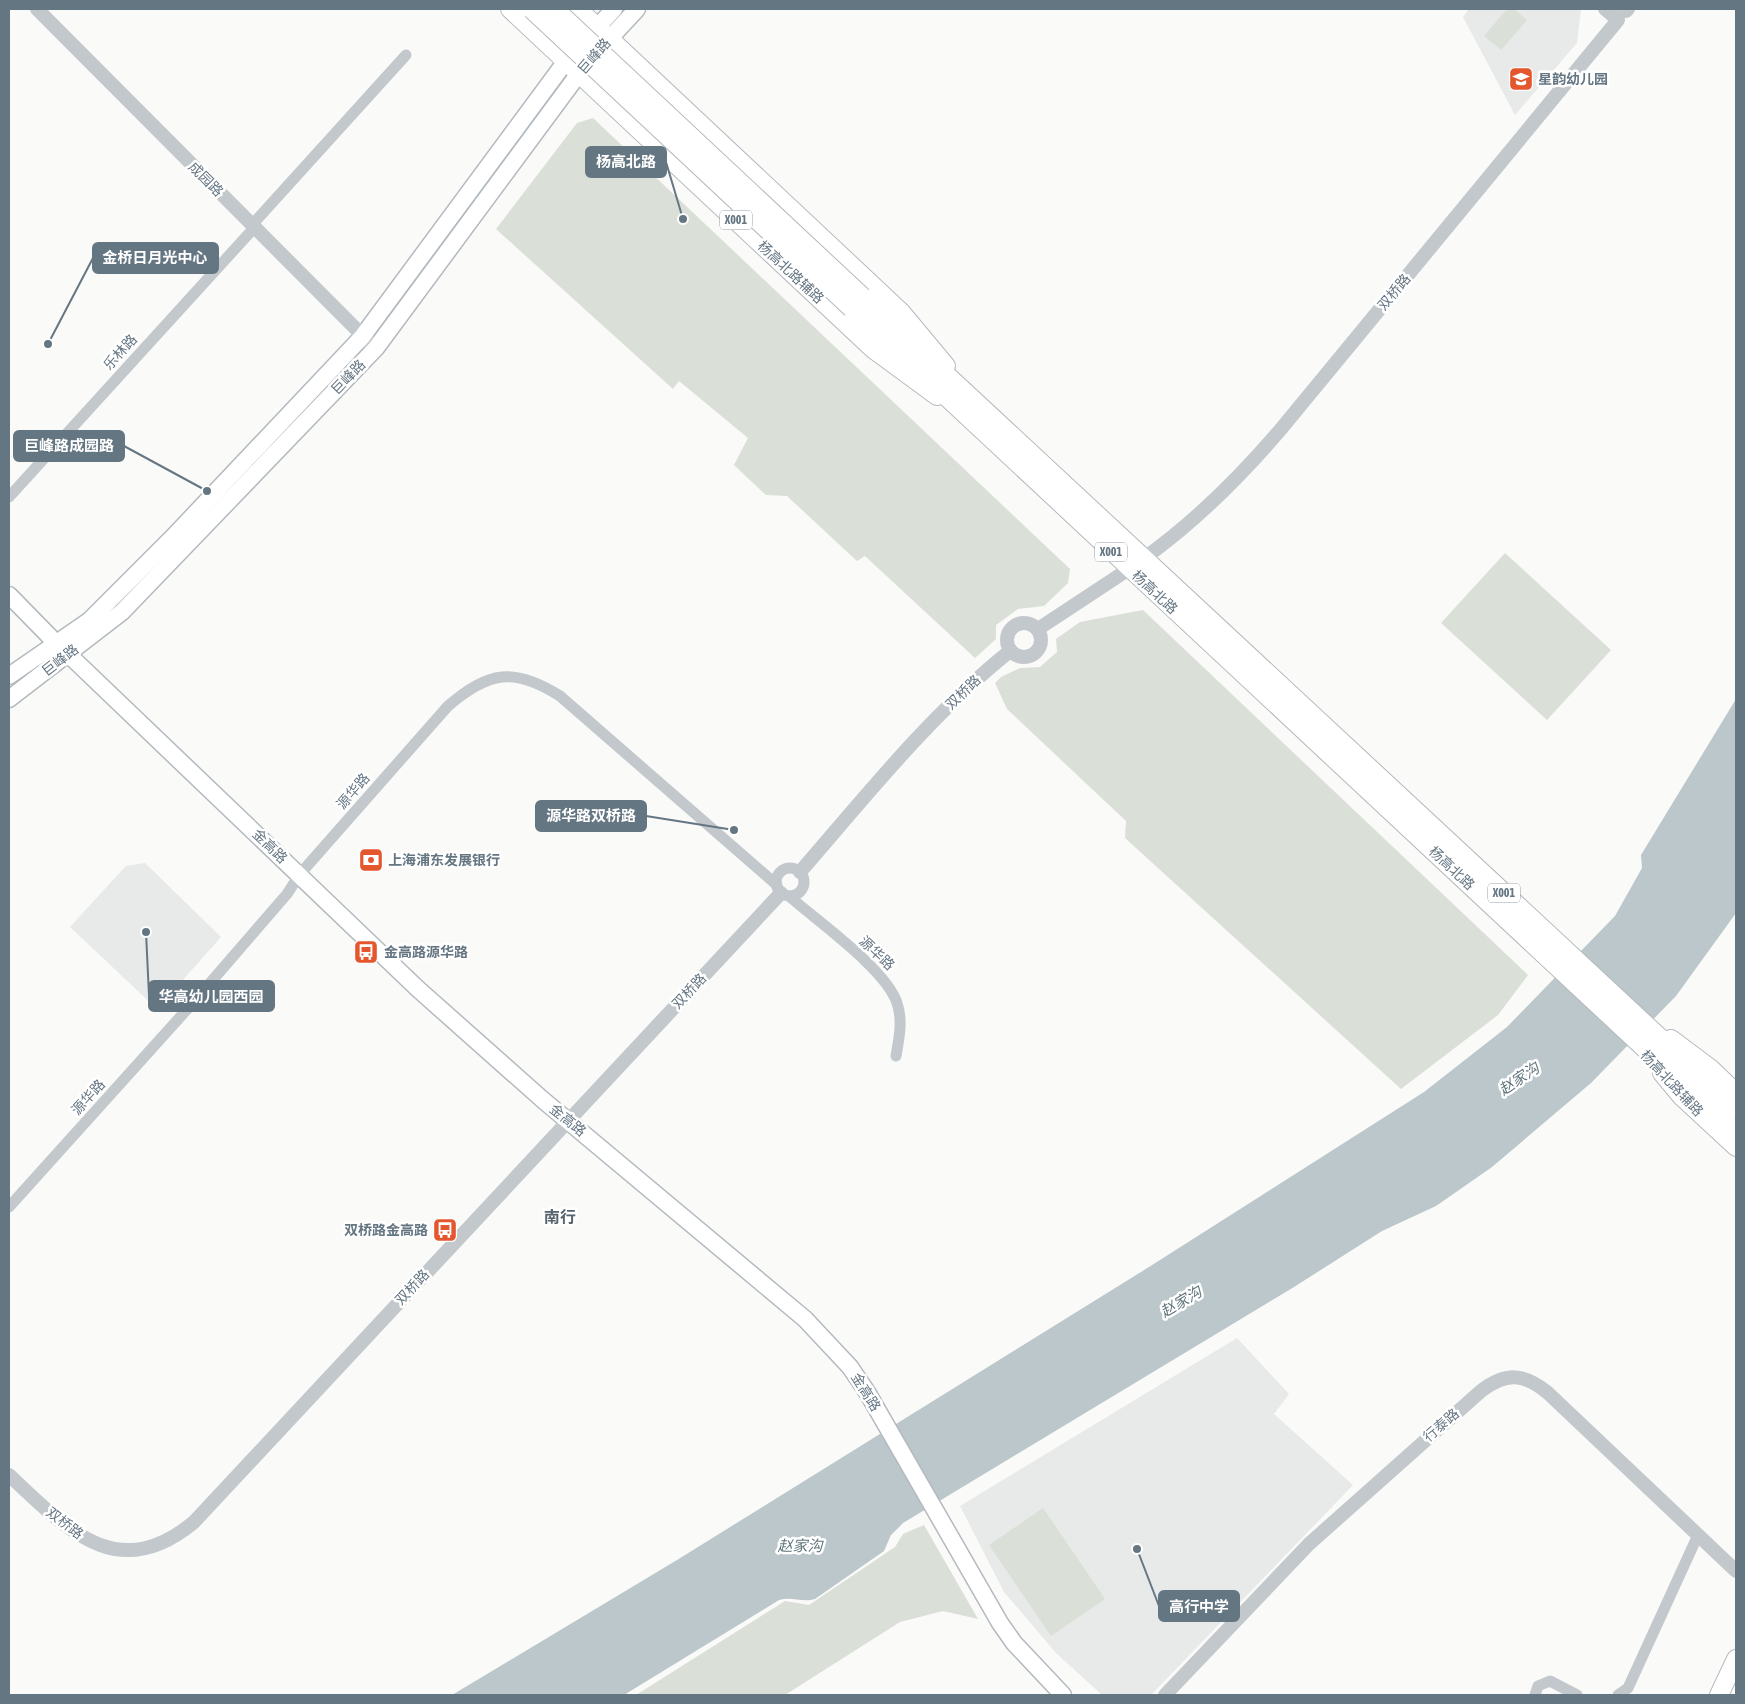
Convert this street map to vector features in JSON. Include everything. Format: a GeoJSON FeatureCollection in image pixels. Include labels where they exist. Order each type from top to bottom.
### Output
{"type":"FeatureCollection","features":[{"type":"Feature","properties":{"kind":"highway","name":"杨高北路"},"geometry":{"type":"LineString","coordinates":[[532,9],[857,303]]}},
{"type":"Feature","properties":{"kind":"highway","name":"杨高北路"},"geometry":{"type":"LineString","coordinates":[[554,9],[857,303],[1618,1011],[1736,1133]]}},
{"type":"Feature","properties":{"kind":"highway","name":"杨高北路"},"geometry":{"type":"LineString","coordinates":[[1618,1011],[1736,1109]]}},
{"type":"Feature","properties":{"kind":"main road","name":"杨高北路辅路"},"geometry":{"type":"LineString","coordinates":[[510,9],[873,349],[976,415]]}},
{"type":"Feature","properties":{"kind":"main road","name":"X001"},"geometry":{"type":"LineString","coordinates":[[578,9],[901,312],[976,415]]}},
{"type":"Feature","properties":{"kind":"main road","name":"巨峰路"},"geometry":{"type":"LineString","coordinates":[[604,33],[614,9]]}},
{"type":"Feature","properties":{"kind":"main road","name":"巨峰路"},"geometry":{"type":"LineString","coordinates":[[9,699],[166,544],[362,337],[573,67],[604,33],[637,9]]}},
{"type":"Feature","properties":{"kind":"main road","name":"巨峰路"},"geometry":{"type":"LineString","coordinates":[[9,676],[62,648],[122,612],[376,348],[573,67]]}},
{"type":"Feature","properties":{"kind":"main road","name":"金高路"},"geometry":{"type":"LineString","coordinates":[[9,595],[418,989],[542,1100],[806,1319],[835,1349],[867,1392],[1000,1623],[1014,1643],[1063,1695]]}},
{"type":"Feature","properties":{"kind":"main road","name":"杨高北路辅路"},"geometry":{"type":"LineString","coordinates":[[1618,1011],[1711,1069],[1736,1093]]}},
{"type":"Feature","properties":{"kind":"main road","name":"杨高北路辅路"},"geometry":{"type":"LineString","coordinates":[[1618,1011],[1682,1097],[1736,1147]]}},
{"type":"Feature","properties":{"kind":"main road"},"geometry":{"type":"LineString","coordinates":[[1719,1695],[1736,1659]]}},
{"type":"Feature","properties":{"kind":"street","name":"成园路"},"geometry":{"type":"LineString","coordinates":[[37,9],[362,337],[376,348]]}},
{"type":"Feature","properties":{"kind":"street"},"geometry":{"type":"LineString","coordinates":[[1605,9],[1624,12]]}},
{"type":"Feature","properties":{"kind":"street","name":"双桥路"},"geometry":{"type":"LineString","coordinates":[[1038,629],[1136,564],[1206,508],[1257,457],[1624,12]]}},
{"type":"Feature","properties":{"kind":"street","name":"乐林路"},"geometry":{"type":"LineString","coordinates":[[9,497],[406,56]]}},
{"type":"Feature","properties":{"kind":"street"},"geometry":{"type":"LineString","coordinates":[[1023,622],[1038,629],[1041,645],[1035,654],[1019,657],[1010,651],[1006,641],[1013,626],[1023,622]]}},
{"type":"Feature","properties":{"kind":"street","name":"双桥路"},"geometry":{"type":"LineString","coordinates":[[800,872],[932,723],[971,684],[1010,651]]}},
{"type":"Feature","properties":{"kind":"street","name":"源华路"},"geometry":{"type":"LineString","coordinates":[[9,1207],[191,1005],[287,894],[300,874],[448,706],[465,692],[481,683],[500,677],[521,677],[541,684],[560,696],[782,892],[878,972],[891,988],[898,1004],[900,1035],[896,1056]]}},
{"type":"Feature","properties":{"kind":"street"},"geometry":{"type":"LineString","coordinates":[[792,868],[800,872],[804,879],[803,888],[797,894],[782,892],[778,877],[783,870],[792,868]]}},
{"type":"Feature","properties":{"kind":"street","name":"双桥路"},"geometry":{"type":"LineString","coordinates":[[9,1475],[56,1519],[90,1541],[125,1550],[143,1549],[176,1536],[200,1514],[782,892]]}},
{"type":"Feature","properties":{"kind":"street","name":"行泰路"},"geometry":{"type":"LineString","coordinates":[[1165,1695],[1254,1599],[1336,1518],[1481,1391],[1492,1382],[1504,1378],[1528,1380],[1538,1385],[1736,1572]]}},
{"type":"Feature","properties":{"kind":"street"},"geometry":{"type":"LineString","coordinates":[[1618,1695],[1628,1688],[1698,1536]]}},
{"type":"Feature","properties":{"kind":"street"},"geometry":{"type":"LineString","coordinates":[[1534,1695],[1538,1686],[1550,1681],[1577,1695]]}},
{"type":"Feature","properties":{"kind":"shaded area","name":"星韵幼儿园"},"geometry":{"type":"Polygon","coordinates":[[[1469,9],[1581,9],[1577,43],[1515,115],[1463,17],[1469,9]]]}},
{"type":"Feature","properties":{"kind":"shaded area"},"geometry":{"type":"Polygon","coordinates":[[[1507,9],[1514,9],[1527,20],[1501,50],[1484,36],[1507,9]]]}},
{"type":"Feature","properties":{"kind":"shaded area"},"geometry":{"type":"Polygon","coordinates":[[[593,118],[1070,569],[1068,583],[1044,606],[1018,609],[996,625],[996,639],[975,658],[865,556],[857,561],[787,496],[766,495],[734,465],[748,438],[679,381],[673,389],[496,229],[577,123],[593,118]]]}},
{"type":"Feature","properties":{"kind":"shaded area"},"geometry":{"type":"Polygon","coordinates":[[[1505,553],[1611,650],[1547,720],[1441,623],[1505,553]]]}},
{"type":"Feature","properties":{"kind":"shaded area"},"geometry":{"type":"Polygon","coordinates":[[[1143,610],[1528,975],[1498,1015],[1401,1089],[1125,838],[1126,821],[1007,709],[995,683],[1001,677],[1020,668],[1040,667],[1057,652],[1056,639],[1080,622],[1143,610]]]}},
{"type":"Feature","properties":{"kind":"shaded area"},"geometry":{"type":"Polygon","coordinates":[[[145,863],[221,937],[157,1009],[70,927],[126,866],[145,863]]]}},
{"type":"Feature","properties":{"kind":"shaded area"},"geometry":{"type":"Polygon","coordinates":[[[1237,1338],[1289,1394],[1274,1414],[1353,1485],[1151,1695],[1102,1695],[1056,1653],[1004,1592],[960,1506],[1237,1338]]]}},
{"type":"Feature","properties":{"kind":"shaded area"},"geometry":{"type":"Polygon","coordinates":[[[1043,1508],[1105,1599],[1051,1636],[989,1545],[1043,1508]]]}},
{"type":"Feature","properties":{"kind":"shaded area"},"geometry":{"type":"Polygon","coordinates":[[[924,1525],[978,1619],[943,1611],[900,1622],[785,1695],[636,1695],[785,1601],[809,1605],[895,1547],[903,1534],[924,1525]]]}},
{"type":"Feature","properties":{"kind":"water","name":"赵家沟"},"geometry":{"type":"Polygon","coordinates":[[[1736,699],[1736,913],[1676,996],[1591,1083],[1492,1167],[1436,1206],[1382,1231],[1294,1287],[903,1523],[891,1535],[884,1551],[815,1599],[779,1600],[624,1695],[452,1695],[677,1560],[1149,1267],[1424,1092],[1507,1027],[1615,916],[1642,868],[1641,855],[1736,699]]]}},
{"type":"Feature","properties":{"kind":"place","name":"星韵幼儿园"},"geometry":{"type":"Point","coordinates":[1521,79]}},
{"type":"Feature","properties":{"kind":"place","name":"杨高北路"},"geometry":{"type":"Point","coordinates":[683,219]}},
{"type":"Feature","properties":{"kind":"place","name":"金桥日月光中心"},"geometry":{"type":"Point","coordinates":[48,344]}},
{"type":"Feature","properties":{"kind":"place","name":"巨峰路成园路"},"geometry":{"type":"Point","coordinates":[207,491]}},
{"type":"Feature","properties":{"kind":"place","name":"源华路双桥路"},"geometry":{"type":"Point","coordinates":[734,830]}},
{"type":"Feature","properties":{"kind":"place","name":"上海浦东发展银行"},"geometry":{"type":"Point","coordinates":[371,860]}},
{"type":"Feature","properties":{"kind":"place","name":"华高幼儿园西园"},"geometry":{"type":"Point","coordinates":[146,932]}},
{"type":"Feature","properties":{"kind":"place","name":"金高路源华路"},"geometry":{"type":"Point","coordinates":[366,952]}},
{"type":"Feature","properties":{"kind":"place","name":"双桥路金高路"},"geometry":{"type":"Point","coordinates":[445,1230]}},
{"type":"Feature","properties":{"kind":"place","name":"高行中学"},"geometry":{"type":"Point","coordinates":[1137,1549]}},
{"type":"Feature","properties":{"kind":"district","name":"南行"},"geometry":{"type":"Point","coordinates":[560,1217]}}]}
